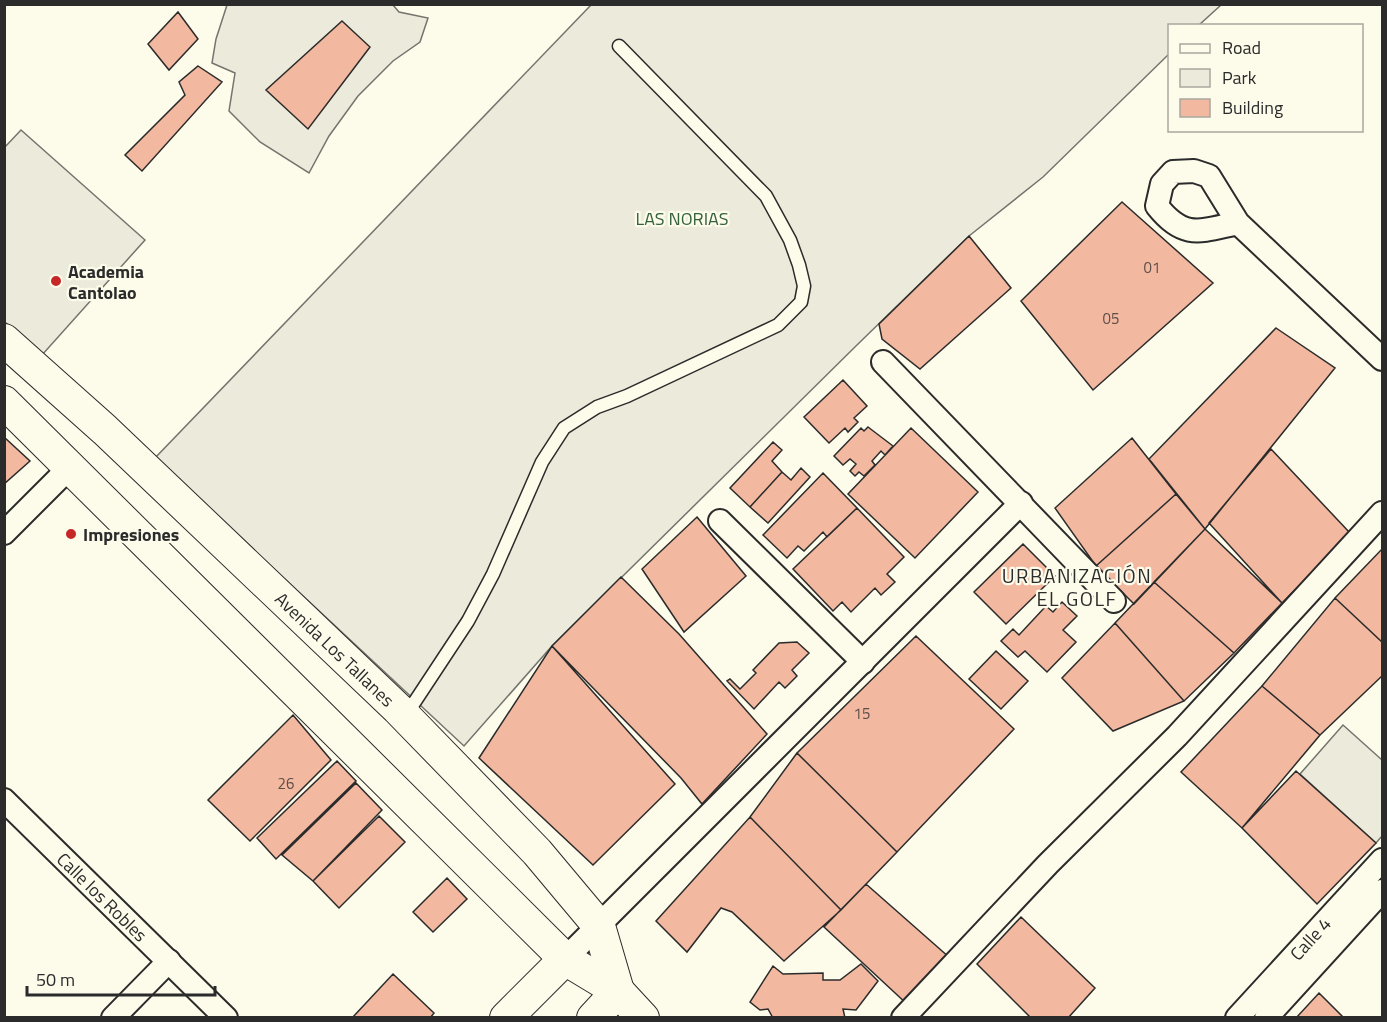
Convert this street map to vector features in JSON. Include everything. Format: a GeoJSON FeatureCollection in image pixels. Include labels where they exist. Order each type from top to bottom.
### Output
{"type":"FeatureCollection","features":[{"type":"Feature","properties":{"kind":"main road","name":"Avenida Los Tallanes"},"geometry":{"type":"LineString","coordinates":[[4,340],[105,430],[404,716],[537,852],[599,926],[618,991]]}},
{"type":"Feature","properties":{"kind":"main road","name":"Avenida Los Tallanes"},"geometry":{"type":"LineString","coordinates":[[4,402],[565,959],[618,991],[643,1017]]}},
{"type":"Feature","properties":{"kind":"main road"},"geometry":{"type":"LineString","coordinates":[[506,1017],[565,959]]}},
{"type":"Feature","properties":{"kind":"main road"},"geometry":{"type":"LineString","coordinates":[[593,1017],[618,991]]}},
{"type":"Feature","properties":{"kind":"street"},"geometry":{"type":"LineString","coordinates":[[1238,223],[1383,359]]}},
{"type":"Feature","properties":{"kind":"street"},"geometry":{"type":"LineString","coordinates":[[883,362],[1114,601]]}},
{"type":"Feature","properties":{"kind":"street"},"geometry":{"type":"LineString","coordinates":[[4,533],[71,466]]}},
{"type":"Feature","properties":{"kind":"street"},"geometry":{"type":"LineString","coordinates":[[565,959],[1021,503]]}},
{"type":"Feature","properties":{"kind":"street"},"geometry":{"type":"LineString","coordinates":[[903,1017],[1048,864],[1177,736],[1383,513]]}},
{"type":"Feature","properties":{"kind":"street"},"geometry":{"type":"LineString","coordinates":[[720,521],[863,663]]}},
{"type":"Feature","properties":{"kind":"street","name":"Calle los Robles"},"geometry":{"type":"LineString","coordinates":[[4,800],[226,1017]]}},
{"type":"Feature","properties":{"kind":"street","name":"Calle 4"},"geometry":{"type":"LineString","coordinates":[[1237,1017],[1383,860]]}},
{"type":"Feature","properties":{"kind":"street","name":"Calle 4"},"geometry":{"type":"LineString","coordinates":[[1266,1017],[1383,891]]}},
{"type":"Feature","properties":{"kind":"street"},"geometry":{"type":"LineString","coordinates":[[113,1017],[169,961]]}},
{"type":"Feature","properties":{"kind":"lane"},"geometry":{"type":"LineString","coordinates":[[404,716],[468,621],[498,564],[542,462],[564,428],[597,407],[627,396],[778,325],[801,302],[804,286],[799,266],[790,240],[766,196],[619,46]]}},
{"type":"Feature","properties":{"kind":"green space"},"geometry":{"type":"Polygon","coordinates":[[[227,5],[393,5],[399,12],[428,18],[420,42],[393,61],[358,96],[329,136],[309,173],[260,142],[229,111],[235,73],[212,63],[216,39],[227,5]]]}},
{"type":"Feature","properties":{"kind":"green space","name":"LAS NORIAS"},"geometry":{"type":"Polygon","coordinates":[[[591,5],[1221,5],[1200,24],[1168,24],[1168,55],[1043,177],[969,236],[858,344],[552,646],[464,746],[155,458],[591,5]]]}},
{"type":"Feature","properties":{"kind":"green space","name":"Academia Cantolao"},"geometry":{"type":"Polygon","coordinates":[[[21,130],[145,240],[42,355],[5,322],[4,148],[21,130]]]}},
{"type":"Feature","properties":{"kind":"green space"},"geometry":{"type":"Polygon","coordinates":[[[1343,725],[1382,760],[1382,836],[1376,843],[1300,774],[1343,725]]]}},
{"type":"Feature","properties":{"kind":"building"},"geometry":{"type":"Polygon","coordinates":[[[178,12],[198,39],[169,70],[148,44],[178,12]]]}},
{"type":"Feature","properties":{"kind":"building"},"geometry":{"type":"Polygon","coordinates":[[[342,21],[370,47],[308,129],[266,90],[342,21]]]}},
{"type":"Feature","properties":{"kind":"building"},"geometry":{"type":"Polygon","coordinates":[[[198,66],[222,82],[142,171],[125,155],[185,95],[179,82],[198,66]]]}},
{"type":"Feature","properties":{"kind":"building"},"geometry":{"type":"Polygon","coordinates":[[[1122,202],[1213,283],[1093,390],[1021,301],[1122,202]]]}},
{"type":"Feature","properties":{"kind":"building"},"geometry":{"type":"Polygon","coordinates":[[[969,236],[1011,288],[920,369],[882,339],[879,324],[969,236]]]}},
{"type":"Feature","properties":{"kind":"building"},"geometry":{"type":"Polygon","coordinates":[[[1276,328],[1335,368],[1205,529],[1149,459],[1276,328]]]}},
{"type":"Feature","properties":{"kind":"building"},"geometry":{"type":"Polygon","coordinates":[[[843,380],[867,406],[854,418],[858,422],[848,432],[845,428],[829,443],[804,417],[843,380]]]}},
{"type":"Feature","properties":{"kind":"building"},"geometry":{"type":"Polygon","coordinates":[[[868,427],[893,446],[885,455],[881,451],[872,461],[875,465],[864,476],[859,472],[855,476],[850,471],[856,464],[850,459],[843,465],[834,456],[861,428],[864,431],[868,427]]]}},
{"type":"Feature","properties":{"kind":"building"},"geometry":{"type":"Polygon","coordinates":[[[911,428],[978,492],[915,558],[848,494],[911,428]]]}},
{"type":"Feature","properties":{"kind":"building"},"geometry":{"type":"Polygon","coordinates":[[[4,437],[30,461],[4,484],[4,437]]]}},
{"type":"Feature","properties":{"kind":"building"},"geometry":{"type":"Polygon","coordinates":[[[1132,438],[1176,494],[1096,566],[1055,508],[1132,438]]]}},
{"type":"Feature","properties":{"kind":"building"},"geometry":{"type":"Polygon","coordinates":[[[773,442],[782,450],[772,461],[782,472],[750,507],[730,488],[773,442]]]}},
{"type":"Feature","properties":{"kind":"building"},"geometry":{"type":"Polygon","coordinates":[[[1271,449],[1350,533],[1282,603],[1209,523],[1271,449]]]}},
{"type":"Feature","properties":{"kind":"building"},"geometry":{"type":"Polygon","coordinates":[[[801,468],[810,477],[768,523],[750,507],[782,472],[791,480],[801,468]]]}},
{"type":"Feature","properties":{"kind":"building"},"geometry":{"type":"Polygon","coordinates":[[[823,473],[857,508],[827,537],[823,532],[804,551],[798,546],[787,558],[763,535],[823,473]]]}},
{"type":"Feature","properties":{"kind":"building"},"geometry":{"type":"Polygon","coordinates":[[[1176,494],[1205,529],[1134,604],[1096,566],[1176,494]]]}},
{"type":"Feature","properties":{"kind":"building"},"geometry":{"type":"Polygon","coordinates":[[[857,508],[904,557],[887,574],[895,582],[881,595],[875,588],[851,612],[842,602],[833,611],[793,569],[857,508]]]}},
{"type":"Feature","properties":{"kind":"building"},"geometry":{"type":"Polygon","coordinates":[[[697,517],[746,576],[684,632],[642,569],[697,517]]]}},
{"type":"Feature","properties":{"kind":"building"},"geometry":{"type":"Polygon","coordinates":[[[1205,529],[1282,603],[1234,653],[1154,582],[1205,529]]]}},
{"type":"Feature","properties":{"kind":"building"},"geometry":{"type":"Polygon","coordinates":[[[1023,544],[1055,576],[1006,624],[974,592],[1023,544]]]}},
{"type":"Feature","properties":{"kind":"building"},"geometry":{"type":"Polygon","coordinates":[[[1382,549],[1382,642],[1335,598],[1382,549]]]}},
{"type":"Feature","properties":{"kind":"building"},"geometry":{"type":"Polygon","coordinates":[[[621,577],[679,634],[767,734],[702,804],[681,778],[552,646],[621,577]]]}},
{"type":"Feature","properties":{"kind":"building"},"geometry":{"type":"Polygon","coordinates":[[[1154,582],[1234,653],[1184,701],[1115,623],[1154,582]]]}},
{"type":"Feature","properties":{"kind":"building"},"geometry":{"type":"Polygon","coordinates":[[[1335,598],[1382,642],[1382,676],[1320,735],[1262,686],[1335,598]]]}},
{"type":"Feature","properties":{"kind":"building"},"geometry":{"type":"Polygon","coordinates":[[[1062,602],[1077,616],[1063,630],[1076,642],[1047,672],[1025,651],[1018,657],[1001,641],[1013,629],[1019,635],[1046,606],[1053,612],[1062,602]]]}},
{"type":"Feature","properties":{"kind":"building"},"geometry":{"type":"Polygon","coordinates":[[[1115,623],[1184,701],[1113,731],[1062,678],[1115,623]]]}},
{"type":"Feature","properties":{"kind":"building"},"geometry":{"type":"Polygon","coordinates":[[[916,636],[1014,729],[897,852],[797,753],[916,636]]]}},
{"type":"Feature","properties":{"kind":"building"},"geometry":{"type":"Polygon","coordinates":[[[797,642],[809,653],[792,670],[797,676],[785,688],[779,682],[754,709],[727,681],[730,679],[740,689],[756,673],[753,670],[779,643],[797,642]]]}},
{"type":"Feature","properties":{"kind":"building"},"geometry":{"type":"Polygon","coordinates":[[[552,646],[675,784],[593,865],[479,758],[552,646]]]}},
{"type":"Feature","properties":{"kind":"building"},"geometry":{"type":"Polygon","coordinates":[[[996,651],[1028,681],[1001,709],[969,679],[996,651]]]}},
{"type":"Feature","properties":{"kind":"building"},"geometry":{"type":"Polygon","coordinates":[[[1262,686],[1320,735],[1242,828],[1181,772],[1262,686]]]}},
{"type":"Feature","properties":{"kind":"building"},"geometry":{"type":"Polygon","coordinates":[[[293,715],[331,760],[250,841],[208,800],[293,715]]]}},
{"type":"Feature","properties":{"kind":"building"},"geometry":{"type":"Polygon","coordinates":[[[797,753],[897,852],[841,910],[750,817],[797,753]]]}},
{"type":"Feature","properties":{"kind":"building"},"geometry":{"type":"Polygon","coordinates":[[[337,761],[356,781],[276,859],[257,838],[337,761]]]}},
{"type":"Feature","properties":{"kind":"building"},"geometry":{"type":"Polygon","coordinates":[[[1296,771],[1376,843],[1317,904],[1242,828],[1296,771]]]}},
{"type":"Feature","properties":{"kind":"building"},"geometry":{"type":"Polygon","coordinates":[[[356,783],[382,810],[313,881],[282,855],[356,783]]]}},
{"type":"Feature","properties":{"kind":"building"},"geometry":{"type":"Polygon","coordinates":[[[379,816],[405,842],[339,908],[313,881],[379,816]]]}},
{"type":"Feature","properties":{"kind":"building"},"geometry":{"type":"Polygon","coordinates":[[[750,817],[841,910],[784,961],[732,912],[721,908],[687,952],[656,921],[750,817]]]}},
{"type":"Feature","properties":{"kind":"building"},"geometry":{"type":"Polygon","coordinates":[[[447,878],[467,899],[433,932],[413,912],[447,878]]]}},
{"type":"Feature","properties":{"kind":"building"},"geometry":{"type":"Polygon","coordinates":[[[866,884],[950,958],[908,1005],[824,927],[866,884]]]}},
{"type":"Feature","properties":{"kind":"building"},"geometry":{"type":"Polygon","coordinates":[[[1021,917],[1095,988],[1068,1018],[1031,1018],[977,964],[1021,917]]]}},
{"type":"Feature","properties":{"kind":"building"},"geometry":{"type":"Polygon","coordinates":[[[861,964],[878,981],[856,1010],[843,1009],[845,1018],[773,1018],[768,1009],[760,1010],[750,1002],[773,966],[783,974],[823,973],[823,980],[840,980],[861,964]]]}},
{"type":"Feature","properties":{"kind":"building"},"geometry":{"type":"Polygon","coordinates":[[[393,974],[434,1013],[430,1018],[352,1018],[393,974]]]}},
{"type":"Feature","properties":{"kind":"building"},"geometry":{"type":"Polygon","coordinates":[[[1319,993],[1344,1018],[1296,1018],[1319,993]]]}},
{"type":"Feature","properties":{"kind":"place","name":"Academia Cantolao"},"geometry":{"type":"Point","coordinates":[56,281]}},
{"type":"Feature","properties":{"kind":"place","name":"Impresiones"},"geometry":{"type":"Point","coordinates":[71,534]}},
{"type":"Feature","properties":{"kind":"district","name":"URBANIZACIÓN EL GOLF"},"geometry":{"type":"Point","coordinates":[1077,586]}}]}
